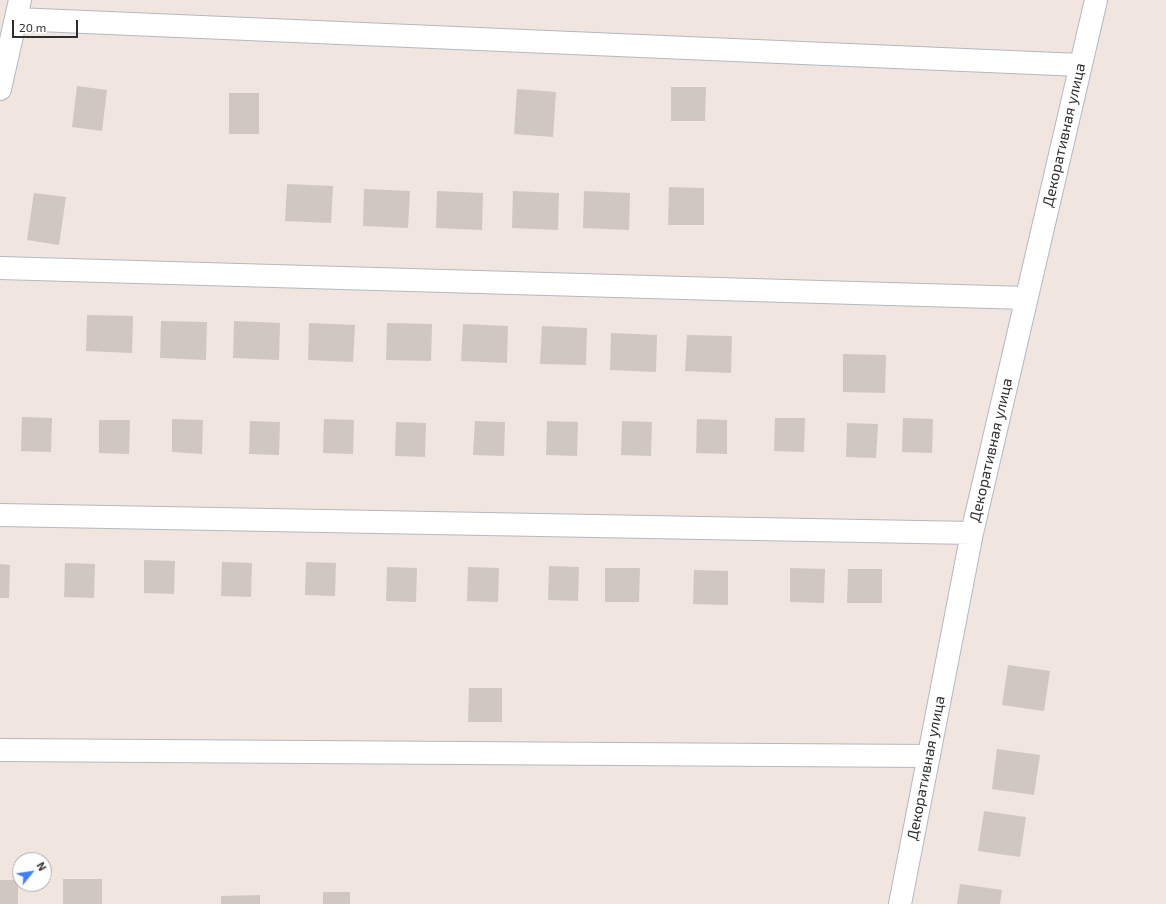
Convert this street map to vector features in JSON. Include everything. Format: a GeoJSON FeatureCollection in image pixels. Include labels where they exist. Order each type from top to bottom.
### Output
{"type":"FeatureCollection","features":[{"type":"Feature","properties":{"kind":"street","name":"Декоративная улица"},"geometry":{"type":"LineString","coordinates":[[900,904],[972,533],[1096,0]]}},
{"type":"Feature","properties":{"kind":"street"},"geometry":{"type":"LineString","coordinates":[[0,89],[18,9],[1080,65]]}},
{"type":"Feature","properties":{"kind":"street"},"geometry":{"type":"LineString","coordinates":[[0,268],[1026,298]]}},
{"type":"Feature","properties":{"kind":"street"},"geometry":{"type":"LineString","coordinates":[[0,515],[972,533]]}},
{"type":"Feature","properties":{"kind":"street"},"geometry":{"type":"LineString","coordinates":[[0,750],[929,756]]}},
{"type":"Feature","properties":{"kind":"building"},"geometry":{"type":"Polygon","coordinates":[[[77,86],[107,90],[102,131],[72,127],[77,86]]]}},
{"type":"Feature","properties":{"kind":"building"},"geometry":{"type":"Polygon","coordinates":[[[671,87],[706,87],[705,121],[671,121],[671,87]]]}},
{"type":"Feature","properties":{"kind":"building"},"geometry":{"type":"Polygon","coordinates":[[[517,89],[556,92],[553,137],[514,134],[517,89]]]}},
{"type":"Feature","properties":{"kind":"building"},"geometry":{"type":"Polygon","coordinates":[[[229,93],[259,93],[259,134],[229,134],[229,93]]]}},
{"type":"Feature","properties":{"kind":"building"},"geometry":{"type":"Polygon","coordinates":[[[287,184],[333,186],[331,223],[285,221],[287,184]]]}},
{"type":"Feature","properties":{"kind":"building"},"geometry":{"type":"Polygon","coordinates":[[[669,187],[704,188],[704,225],[668,225],[669,187]]]}},
{"type":"Feature","properties":{"kind":"building"},"geometry":{"type":"Polygon","coordinates":[[[364,189],[410,191],[408,228],[363,226],[364,189]]]}},
{"type":"Feature","properties":{"kind":"building"},"geometry":{"type":"Polygon","coordinates":[[[437,191],[483,193],[482,230],[436,228],[437,191]]]}},
{"type":"Feature","properties":{"kind":"building"},"geometry":{"type":"Polygon","coordinates":[[[513,191],[559,193],[558,230],[512,228],[513,191]]]}},
{"type":"Feature","properties":{"kind":"building"},"geometry":{"type":"Polygon","coordinates":[[[584,191],[630,193],[629,230],[583,228],[584,191]]]}},
{"type":"Feature","properties":{"kind":"building"},"geometry":{"type":"Polygon","coordinates":[[[34,193],[66,197],[59,245],[27,240],[34,193]]]}},
{"type":"Feature","properties":{"kind":"building"},"geometry":{"type":"Polygon","coordinates":[[[87,315],[133,316],[132,353],[86,351],[87,315]]]}},
{"type":"Feature","properties":{"kind":"building"},"geometry":{"type":"Polygon","coordinates":[[[161,321],[207,322],[206,360],[160,358],[161,321]]]}},
{"type":"Feature","properties":{"kind":"building"},"geometry":{"type":"Polygon","coordinates":[[[234,321],[280,323],[279,360],[233,358],[234,321]]]}},
{"type":"Feature","properties":{"kind":"building"},"geometry":{"type":"Polygon","coordinates":[[[309,323],[355,325],[353,362],[308,360],[309,323]]]}},
{"type":"Feature","properties":{"kind":"building"},"geometry":{"type":"Polygon","coordinates":[[[387,323],[432,324],[431,361],[386,360],[387,323]]]}},
{"type":"Feature","properties":{"kind":"building"},"geometry":{"type":"Polygon","coordinates":[[[463,324],[508,326],[507,363],[461,361],[463,324]]]}},
{"type":"Feature","properties":{"kind":"building"},"geometry":{"type":"Polygon","coordinates":[[[542,326],[587,328],[586,365],[540,364],[542,326]]]}},
{"type":"Feature","properties":{"kind":"building"},"geometry":{"type":"Polygon","coordinates":[[[611,333],[657,335],[656,372],[610,370],[611,333]]]}},
{"type":"Feature","properties":{"kind":"building"},"geometry":{"type":"Polygon","coordinates":[[[687,335],[732,336],[731,373],[685,371],[687,335]]]}},
{"type":"Feature","properties":{"kind":"building"},"geometry":{"type":"Polygon","coordinates":[[[843,354],[886,355],[885,393],[843,392],[843,354]]]}},
{"type":"Feature","properties":{"kind":"building"},"geometry":{"type":"Polygon","coordinates":[[[22,417],[52,418],[51,452],[21,451],[22,417]]]}},
{"type":"Feature","properties":{"kind":"building"},"geometry":{"type":"Polygon","coordinates":[[[775,418],[805,418],[804,452],[774,451],[775,418]]]}},
{"type":"Feature","properties":{"kind":"building"},"geometry":{"type":"Polygon","coordinates":[[[903,418],[933,419],[932,453],[902,452],[903,418]]]}},
{"type":"Feature","properties":{"kind":"building"},"geometry":{"type":"Polygon","coordinates":[[[172,419],[203,420],[202,454],[172,452],[172,419]]]}},
{"type":"Feature","properties":{"kind":"building"},"geometry":{"type":"Polygon","coordinates":[[[324,419],[354,420],[353,454],[323,453],[324,419]]]}},
{"type":"Feature","properties":{"kind":"building"},"geometry":{"type":"Polygon","coordinates":[[[697,419],[727,420],[727,454],[696,453],[697,419]]]}},
{"type":"Feature","properties":{"kind":"building"},"geometry":{"type":"Polygon","coordinates":[[[99,420],[130,420],[129,454],[99,453],[99,420]]]}},
{"type":"Feature","properties":{"kind":"building"},"geometry":{"type":"Polygon","coordinates":[[[250,421],[280,422],[279,455],[249,454],[250,421]]]}},
{"type":"Feature","properties":{"kind":"building"},"geometry":{"type":"Polygon","coordinates":[[[475,421],[505,422],[504,456],[473,455],[475,421]]]}},
{"type":"Feature","properties":{"kind":"building"},"geometry":{"type":"Polygon","coordinates":[[[547,421],[578,422],[577,456],[546,455],[547,421]]]}},
{"type":"Feature","properties":{"kind":"building"},"geometry":{"type":"Polygon","coordinates":[[[622,421],[652,422],[651,456],[621,455],[622,421]]]}},
{"type":"Feature","properties":{"kind":"building"},"geometry":{"type":"Polygon","coordinates":[[[396,422],[426,423],[425,457],[395,456],[396,422]]]}},
{"type":"Feature","properties":{"kind":"building"},"geometry":{"type":"Polygon","coordinates":[[[847,423],[878,424],[876,458],[846,457],[847,423]]]}},
{"type":"Feature","properties":{"kind":"building"},"geometry":{"type":"Polygon","coordinates":[[[144,560],[175,561],[174,594],[144,593],[144,560]]]}},
{"type":"Feature","properties":{"kind":"building"},"geometry":{"type":"Polygon","coordinates":[[[222,562],[252,563],[251,597],[221,596],[222,562]]]}},
{"type":"Feature","properties":{"kind":"building"},"geometry":{"type":"Polygon","coordinates":[[[306,562],[336,563],[335,596],[305,595],[306,562]]]}},
{"type":"Feature","properties":{"kind":"building"},"geometry":{"type":"Polygon","coordinates":[[[65,563],[95,564],[94,598],[64,597],[65,563]]]}},
{"type":"Feature","properties":{"kind":"building"},"geometry":{"type":"Polygon","coordinates":[[[0,564],[10,565],[9,598],[0,598],[0,564]]]}},
{"type":"Feature","properties":{"kind":"building"},"geometry":{"type":"Polygon","coordinates":[[[549,566],[579,567],[578,601],[548,600],[549,566]]]}},
{"type":"Feature","properties":{"kind":"building"},"geometry":{"type":"Polygon","coordinates":[[[387,567],[417,568],[416,602],[386,601],[387,567]]]}},
{"type":"Feature","properties":{"kind":"building"},"geometry":{"type":"Polygon","coordinates":[[[468,567],[499,568],[498,602],[467,601],[468,567]]]}},
{"type":"Feature","properties":{"kind":"building"},"geometry":{"type":"Polygon","coordinates":[[[605,568],[640,568],[639,602],[605,602],[605,568]]]}},
{"type":"Feature","properties":{"kind":"building"},"geometry":{"type":"Polygon","coordinates":[[[790,568],[825,569],[824,603],[790,602],[790,568]]]}},
{"type":"Feature","properties":{"kind":"building"},"geometry":{"type":"Polygon","coordinates":[[[848,569],[882,569],[882,603],[847,603],[848,569]]]}},
{"type":"Feature","properties":{"kind":"building"},"geometry":{"type":"Polygon","coordinates":[[[694,570],[728,571],[728,605],[693,604],[694,570]]]}},
{"type":"Feature","properties":{"kind":"building"},"geometry":{"type":"Polygon","coordinates":[[[1008,665],[1050,671],[1044,711],[1002,705],[1008,665]]]}},
{"type":"Feature","properties":{"kind":"building"},"geometry":{"type":"Polygon","coordinates":[[[469,688],[502,688],[502,722],[468,722],[469,688]]]}},
{"type":"Feature","properties":{"kind":"building"},"geometry":{"type":"Polygon","coordinates":[[[997,749],[1040,755],[1034,795],[992,789],[997,749]]]}},
{"type":"Feature","properties":{"kind":"building"},"geometry":{"type":"Polygon","coordinates":[[[984,811],[1026,817],[1020,857],[978,851],[984,811]]]}},
{"type":"Feature","properties":{"kind":"building"},"geometry":{"type":"Polygon","coordinates":[[[63,879],[102,879],[102,904],[63,904],[63,879]]]}},
{"type":"Feature","properties":{"kind":"building"},"geometry":{"type":"Polygon","coordinates":[[[0,880],[12,880],[12,892],[18,892],[18,904],[0,904],[0,880]]]}},
{"type":"Feature","properties":{"kind":"building"},"geometry":{"type":"Polygon","coordinates":[[[960,884],[1002,890],[1000,904],[957,904],[960,884]]]}},
{"type":"Feature","properties":{"kind":"building"},"geometry":{"type":"Polygon","coordinates":[[[323,892],[350,892],[350,904],[323,904],[323,892]]]}},
{"type":"Feature","properties":{"kind":"building"},"geometry":{"type":"Polygon","coordinates":[[[260,895],[260,904],[221,904],[221,896],[260,895]]]}}]}
